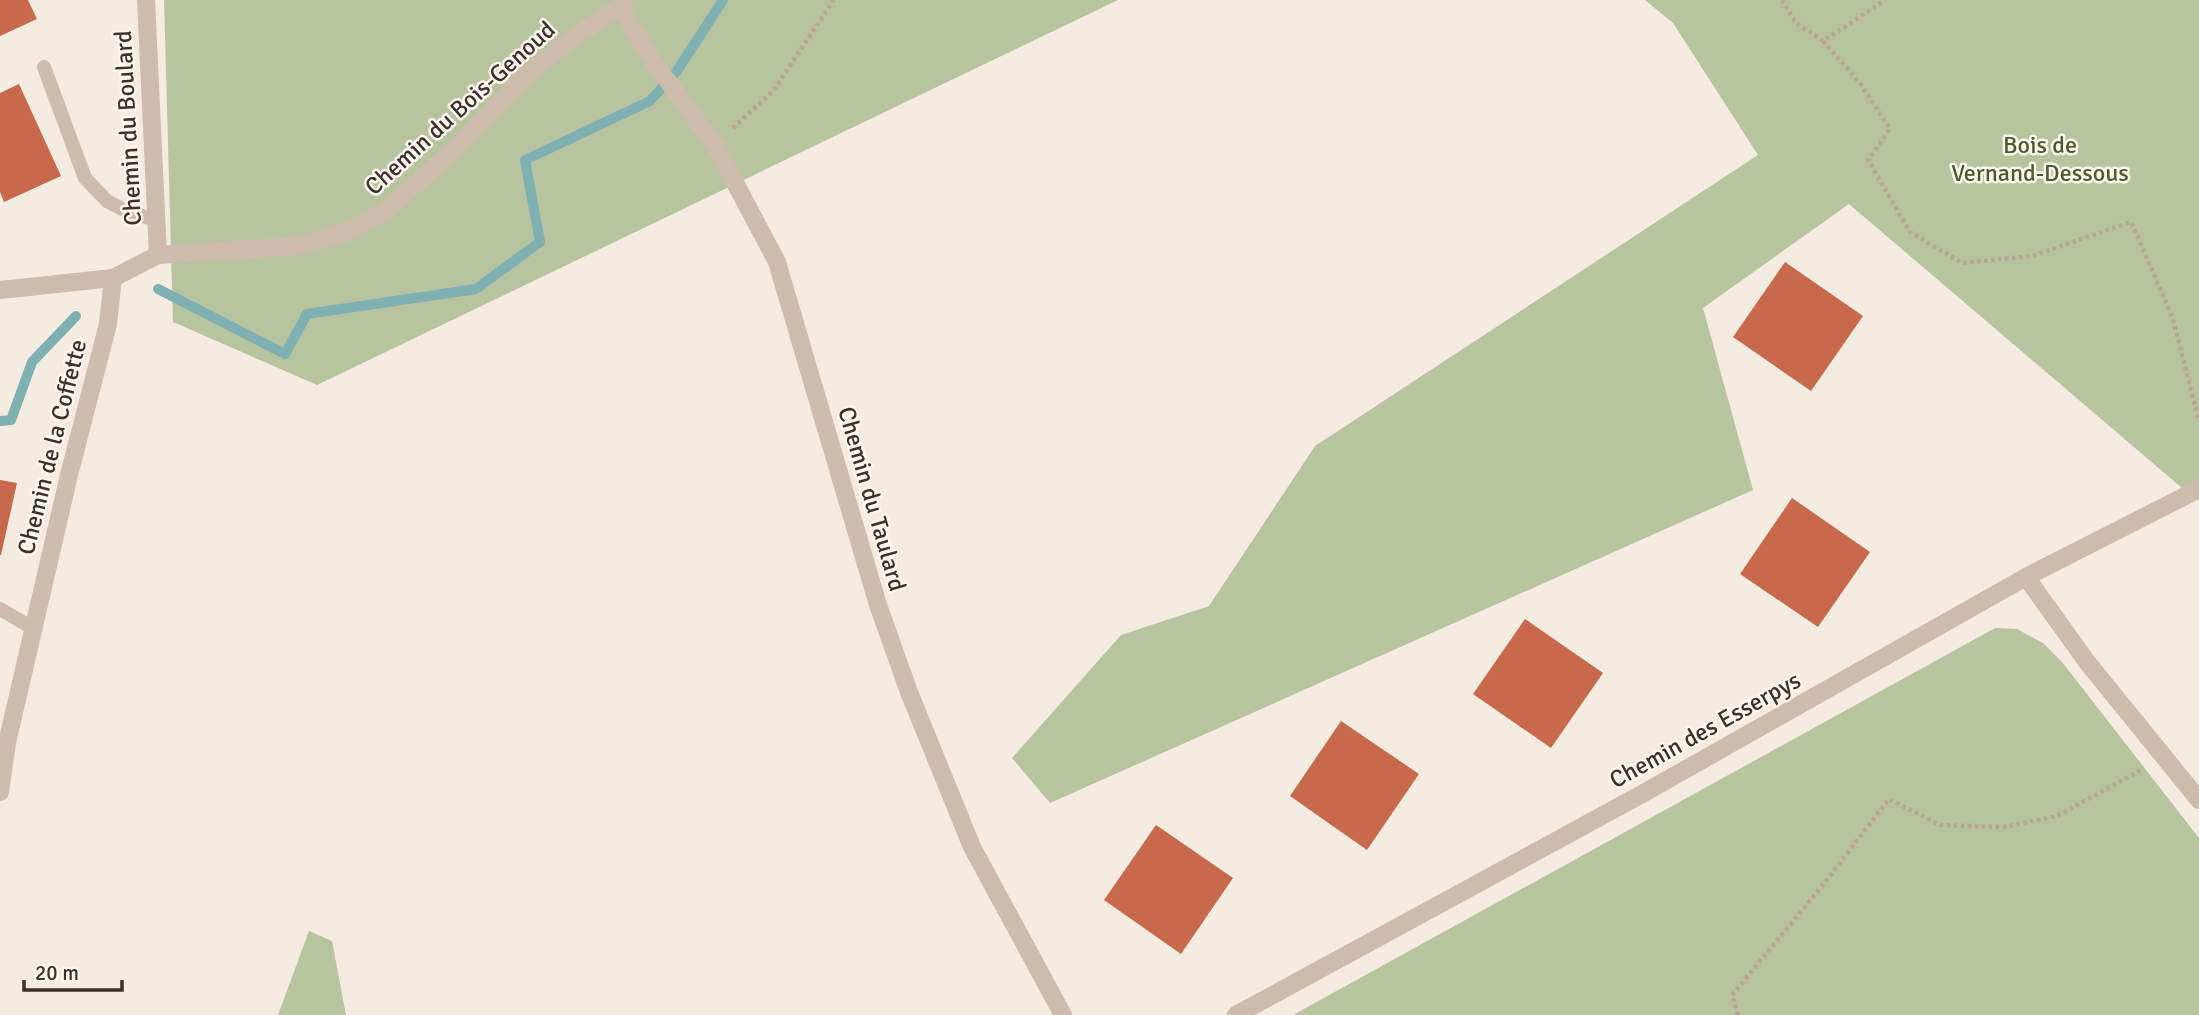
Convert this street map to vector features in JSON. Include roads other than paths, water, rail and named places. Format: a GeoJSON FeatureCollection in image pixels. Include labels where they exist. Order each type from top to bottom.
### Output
{"type":"FeatureCollection","features":[{"type":"Feature","properties":{"kind":"street","name":"Chemin du Boulard"},"geometry":{"type":"LineString","coordinates":[[146,0],[158,255]]}},
{"type":"Feature","properties":{"kind":"street","name":"Chemin du Taulard"},"geometry":{"type":"LineString","coordinates":[[622,4],[653,61],[715,145],[777,262],[878,605],[909,692],[972,846],[1063,1015]]}},
{"type":"Feature","properties":{"kind":"street","name":"Chemin du Bois-Genoud"},"geometry":{"type":"LineString","coordinates":[[0,290],[113,278],[158,255],[296,246],[347,232],[388,209],[448,155],[531,71],[622,4]]}},
{"type":"Feature","properties":{"kind":"street","name":"Chemin de la Coffette"},"geometry":{"type":"LineString","coordinates":[[0,792],[7,743],[69,475],[108,324],[113,278]]}},
{"type":"Feature","properties":{"kind":"street","name":"Chemin des Esserpys"},"geometry":{"type":"LineString","coordinates":[[1236,1015],[1630,800],[2026,577],[2199,489]]}},
{"type":"Feature","properties":{"kind":"street"},"geometry":{"type":"LineString","coordinates":[[2026,577],[2087,662],[2199,800]]}},
{"type":"Feature","properties":{"kind":"lane"},"geometry":{"type":"LineString","coordinates":[[44,67],[85,178],[107,201],[130,213],[157,220]]}},
{"type":"Feature","properties":{"kind":"lane"},"geometry":{"type":"LineString","coordinates":[[0,609],[34,629]]}},
{"type":"Feature","properties":{"kind":"waterway"},"geometry":{"type":"LineString","coordinates":[[158,289],[285,354],[307,314],[476,289],[540,242],[525,160],[650,101],[677,71],[723,0]]}},
{"type":"Feature","properties":{"kind":"waterway"},"geometry":{"type":"LineString","coordinates":[[0,421],[11,420],[32,362],[76,316]]}},
{"type":"Feature","properties":{"kind":"park label","name":"Bois de Vernand-Dessous"},"geometry":{"type":"Point","coordinates":[2040,159]}}]}
